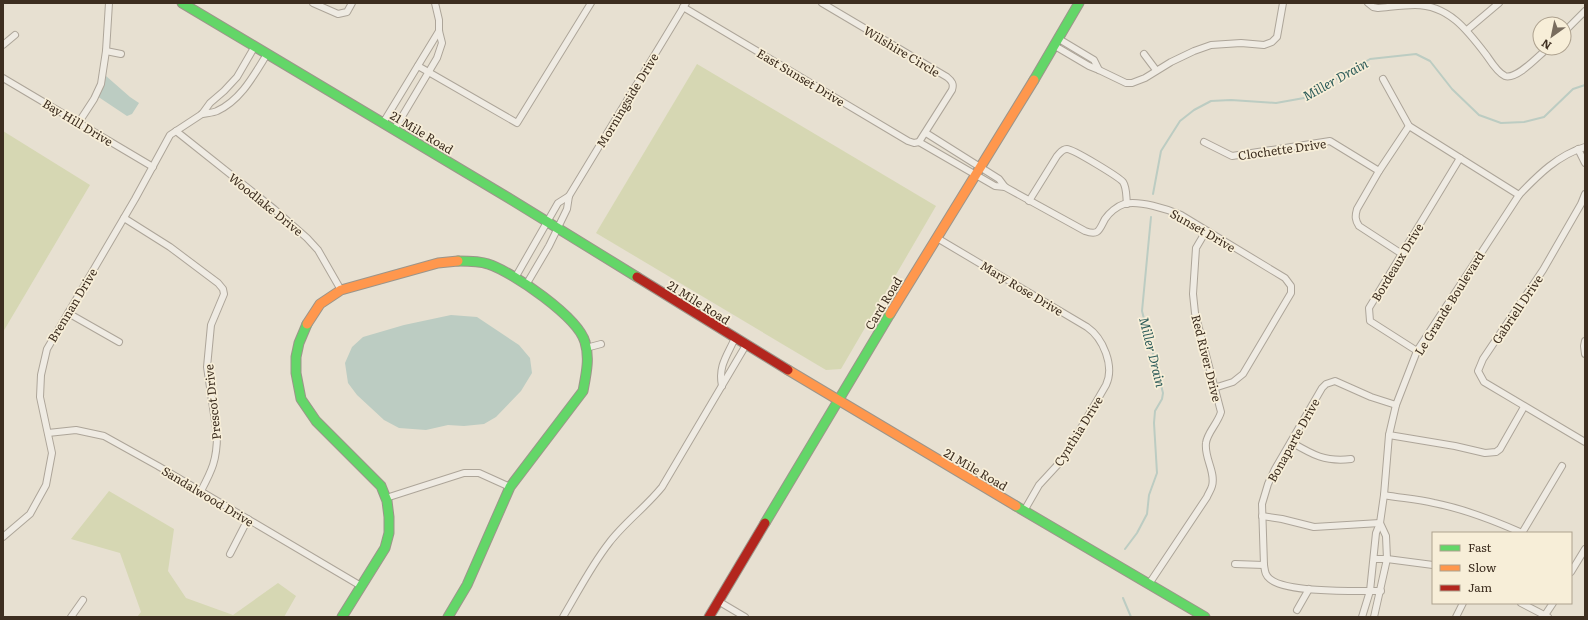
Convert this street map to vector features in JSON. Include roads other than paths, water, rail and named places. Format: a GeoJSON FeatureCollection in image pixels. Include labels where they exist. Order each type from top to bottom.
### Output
{"type":"FeatureCollection","features":[{"type":"Feature","properties":{"kind":"street"},"geometry":{"type":"LineString","coordinates":[[79,122],[94,99],[101,84],[106,51],[109,6],[114,3]]}},
{"type":"Feature","properties":{"kind":"street","name":"21 Mile Road"},"geometry":{"type":"LineString","coordinates":[[182,3],[547,222],[746,345],[1205,617]]}},
{"type":"Feature","properties":{"kind":"street"},"geometry":{"type":"LineString","coordinates":[[313,3],[338,14],[347,12],[352,3]]}},
{"type":"Feature","properties":{"kind":"street"},"geometry":{"type":"LineString","coordinates":[[394,130],[437,58],[442,43],[435,3]]}},
{"type":"Feature","properties":{"kind":"street"},"geometry":{"type":"LineString","coordinates":[[418,66],[517,123],[591,3]]}},
{"type":"Feature","properties":{"kind":"street","name":"Wilshire Circle"},"geometry":{"type":"LineString","coordinates":[[822,3],[950,80],[953,86],[952,90],[926,133]]}},
{"type":"Feature","properties":{"kind":"street","name":"Card Road"},"geometry":{"type":"LineString","coordinates":[[709,617],[974,175],[1057,43],[1079,3]]}},
{"type":"Feature","properties":{"kind":"street"},"geometry":{"type":"LineString","coordinates":[[1057,43],[1089,66],[1126,83],[1137,82],[1156,70],[1194,51],[1211,45],[1241,43],[1264,45],[1272,42],[1277,37],[1283,3]]}},
{"type":"Feature","properties":{"kind":"street"},"geometry":{"type":"LineString","coordinates":[[1368,3],[1373,7],[1378,8],[1416,5],[1430,7],[1444,12],[1467,30],[1495,67],[1505,76],[1511,76],[1520,72],[1539,56]]}},
{"type":"Feature","properties":{"kind":"street"},"geometry":{"type":"LineString","coordinates":[[1467,30],[1499,3]]}},
{"type":"Feature","properties":{"kind":"street","name":"East Sunset Drive"},"geometry":{"type":"LineString","coordinates":[[684,5],[908,141],[914,143],[919,142],[974,175]]}},
{"type":"Feature","properties":{"kind":"street","name":"Morningside Drive"},"geometry":{"type":"LineString","coordinates":[[515,278],[558,203],[569,196],[684,5]]}},
{"type":"Feature","properties":{"kind":"street"},"geometry":{"type":"LineString","coordinates":[[1572,24],[1585,11]]}},
{"type":"Feature","properties":{"kind":"street"},"geometry":{"type":"LineString","coordinates":[[383,123],[439,31]]}},
{"type":"Feature","properties":{"kind":"street"},"geometry":{"type":"LineString","coordinates":[[3,45],[15,35]]}},
{"type":"Feature","properties":{"kind":"street","name":"Brennan Drive"},"geometry":{"type":"LineString","coordinates":[[3,537],[30,514],[46,485],[52,453],[40,397],[41,375],[47,349],[124,218],[170,135],[202,114],[210,103],[224,91],[237,77],[255,46]]}},
{"type":"Feature","properties":{"kind":"street"},"geometry":{"type":"LineString","coordinates":[[106,51],[121,54]]}},
{"type":"Feature","properties":{"kind":"street","name":"Brennan Drive"},"geometry":{"type":"LineString","coordinates":[[202,114],[216,112],[233,100],[250,83],[267,54]]}},
{"type":"Feature","properties":{"kind":"street"},"geometry":{"type":"LineString","coordinates":[[1144,54],[1156,70]]}},
{"type":"Feature","properties":{"kind":"street","name":"Bay Hill Drive"},"geometry":{"type":"LineString","coordinates":[[3,78],[153,167]]}},
{"type":"Feature","properties":{"kind":"street"},"geometry":{"type":"LineString","coordinates":[[1384,79],[1409,126],[1518,195]]}},
{"type":"Feature","properties":{"kind":"street"},"geometry":{"type":"LineString","coordinates":[[224,91],[233,100]]}},
{"type":"Feature","properties":{"kind":"street"},"geometry":{"type":"LineString","coordinates":[[403,91],[414,98]]}},
{"type":"Feature","properties":{"kind":"street"},"geometry":{"type":"LineString","coordinates":[[1402,254],[1359,226],[1356,221],[1356,212],[1379,171],[1409,126]]}},
{"type":"Feature","properties":{"kind":"street","name":"Woodlake Drive"},"geometry":{"type":"LineString","coordinates":[[176,131],[274,209],[307,238],[318,250],[341,290]]}},
{"type":"Feature","properties":{"kind":"street"},"geometry":{"type":"LineString","coordinates":[[919,142],[926,133],[980,166],[999,179],[1005,187],[1029,201],[1085,231],[1095,233],[1100,231],[1109,214],[1117,208],[1127,204],[1125,187],[1121,180],[1076,152],[1067,149],[1062,151],[1057,156],[1029,201]]}},
{"type":"Feature","properties":{"kind":"street","name":"Clochette Drive"},"geometry":{"type":"LineString","coordinates":[[1204,142],[1232,156],[1330,141],[1379,171]]}},
{"type":"Feature","properties":{"kind":"street","name":"Le Grande Boulevard"},"geometry":{"type":"LineString","coordinates":[[1362,617],[1370,591],[1376,533],[1380,523],[1384,495],[1389,435],[1396,405],[1417,351],[1518,195],[1556,160],[1585,147]]}},
{"type":"Feature","properties":{"kind":"street"},"geometry":{"type":"LineString","coordinates":[[1578,149],[1585,163]]}},
{"type":"Feature","properties":{"kind":"street","name":"Bordeaux Drive"},"geometry":{"type":"LineString","coordinates":[[1417,351],[1370,321],[1369,313],[1372,302],[1460,158]]}},
{"type":"Feature","properties":{"kind":"street"},"geometry":{"type":"LineString","coordinates":[[974,175],[994,186],[1005,187]]}},
{"type":"Feature","properties":{"kind":"street","name":"Gabriell Drive"},"geometry":{"type":"LineString","coordinates":[[1524,407],[1484,382],[1478,371],[1479,366],[1543,270],[1582,204],[1585,194]]}},
{"type":"Feature","properties":{"kind":"street","name":"Morningside Drive"},"geometry":{"type":"LineString","coordinates":[[526,285],[549,246],[568,209],[569,196]]}},
{"type":"Feature","properties":{"kind":"street","name":"Sunset Drive"},"geometry":{"type":"LineString","coordinates":[[1127,204],[1164,208],[1181,215],[1286,278],[1289,282],[1291,289],[1289,298],[1243,374],[1234,382],[1214,388]]}},
{"type":"Feature","properties":{"kind":"street","name":"Prescot Drive"},"geometry":{"type":"LineString","coordinates":[[124,218],[170,247],[218,283],[223,289],[224,294],[211,325],[207,367],[217,435],[217,450],[214,466],[201,491]]}},
{"type":"Feature","properties":{"kind":"street","name":"Red River Drive"},"geometry":{"type":"LineString","coordinates":[[1149,584],[1207,497],[1212,486],[1212,475],[1206,450],[1206,441],[1218,421],[1221,412],[1195,313],[1193,294],[1196,248],[1206,231]]}},
{"type":"Feature","properties":{"kind":"street","name":"Mary Rose Drive"},"geometry":{"type":"LineString","coordinates":[[937,238],[1086,327],[1094,333],[1102,344]]}},
{"type":"Feature","properties":{"kind":"street"},"geometry":{"type":"LineString","coordinates":[[342,617],[385,548],[389,539],[390,515],[386,498],[381,486],[316,421],[301,399],[296,373],[296,357],[301,336],[304,328],[320,304],[341,290],[438,263],[460,261],[488,264],[515,278],[549,300],[577,328],[585,341],[587,372],[583,391],[510,487],[466,585],[448,617]]}},
{"type":"Feature","properties":{"kind":"street"},"geometry":{"type":"LineString","coordinates":[[68,313],[119,342]]}},
{"type":"Feature","properties":{"kind":"street"},"geometry":{"type":"LineString","coordinates":[[722,386],[720,375],[721,369],[736,338]]}},
{"type":"Feature","properties":{"kind":"street"},"geometry":{"type":"LineString","coordinates":[[1585,341],[1585,354]]}},
{"type":"Feature","properties":{"kind":"street"},"geometry":{"type":"LineString","coordinates":[[586,348],[601,344]]}},
{"type":"Feature","properties":{"kind":"street","name":"Cynthia Drive"},"geometry":{"type":"LineString","coordinates":[[1024,510],[1039,485],[1063,459],[1108,382],[1109,368],[1102,344]]}},
{"type":"Feature","properties":{"kind":"street"},"geometry":{"type":"LineString","coordinates":[[563,617],[593,566],[610,542],[662,487],[746,345]]}},
{"type":"Feature","properties":{"kind":"street","name":"Bonaparte Drive"},"geometry":{"type":"LineString","coordinates":[[1381,591],[1309,589],[1278,583],[1268,578],[1265,574],[1264,565],[1262,504],[1268,484],[1275,469],[1322,388],[1330,382],[1340,382],[1358,392],[1396,405]]}},
{"type":"Feature","properties":{"kind":"street"},"geometry":{"type":"LineString","coordinates":[[1389,435],[1490,453],[1496,452],[1500,449],[1524,407],[1585,442]]}},
{"type":"Feature","properties":{"kind":"street","name":"Sandalwood Drive"},"geometry":{"type":"LineString","coordinates":[[48,433],[76,430],[104,436],[201,491],[361,586]]}},
{"type":"Feature","properties":{"kind":"street"},"geometry":{"type":"LineString","coordinates":[[1291,442],[1323,458],[1332,460],[1351,459]]}},
{"type":"Feature","properties":{"kind":"street"},"geometry":{"type":"LineString","coordinates":[[1523,532],[1562,466]]}},
{"type":"Feature","properties":{"kind":"street"},"geometry":{"type":"LineString","coordinates":[[386,498],[464,473],[479,473],[510,487]]}},
{"type":"Feature","properties":{"kind":"street"},"geometry":{"type":"LineString","coordinates":[[1384,495],[1432,502],[1457,508],[1520,532]]}},
{"type":"Feature","properties":{"kind":"street"},"geometry":{"type":"LineString","coordinates":[[1262,516],[1314,526],[1380,523]]}},
{"type":"Feature","properties":{"kind":"street"},"geometry":{"type":"LineString","coordinates":[[230,554],[248,519]]}},
{"type":"Feature","properties":{"kind":"street","name":"Le Grande Boulevard"},"geometry":{"type":"LineString","coordinates":[[1374,617],[1387,559],[1386,536],[1380,523]]}},
{"type":"Feature","properties":{"kind":"street"},"geometry":{"type":"LineString","coordinates":[[1573,563],[1585,549]]}},
{"type":"Feature","properties":{"kind":"street"},"geometry":{"type":"LineString","coordinates":[[1374,559],[1387,559],[1432,565]]}},
{"type":"Feature","properties":{"kind":"street"},"geometry":{"type":"LineString","coordinates":[[1235,564],[1264,565]]}},
{"type":"Feature","properties":{"kind":"street"},"geometry":{"type":"LineString","coordinates":[[1297,610],[1309,589]]}},
{"type":"Feature","properties":{"kind":"street"},"geometry":{"type":"LineString","coordinates":[[71,617],[83,600]]}},
{"type":"Feature","properties":{"kind":"street"},"geometry":{"type":"LineString","coordinates":[[718,601],[745,617]]}},
{"type":"Feature","properties":{"kind":"street"},"geometry":{"type":"LineString","coordinates":[[1456,617],[1462,604]]}},
{"type":"Feature","properties":{"kind":"street"},"geometry":{"type":"LineString","coordinates":[[1523,604],[1547,616],[1553,604]]}},
{"type":"Feature","properties":{"kind":"waterway","name":"Miller Drain"},"geometry":{"type":"LineString","coordinates":[[1153,194],[1161,151],[1180,121],[1194,110],[1211,101],[1231,100],[1276,103],[1304,98],[1370,59],[1416,54],[1430,61],[1452,89],[1479,115],[1501,123],[1524,122],[1544,117],[1573,89],[1585,85]]}},
{"type":"Feature","properties":{"kind":"waterway","name":"Miller Drain"},"geometry":{"type":"LineString","coordinates":[[1125,549],[1137,533],[1147,514],[1149,495],[1157,473],[1154,423],[1155,411],[1162,399],[1163,393],[1142,311],[1151,217]]}},
{"type":"Feature","properties":{"kind":"waterway","name":"Miller Drain"},"geometry":{"type":"LineString","coordinates":[[1123,598],[1131,617]]}}]}
